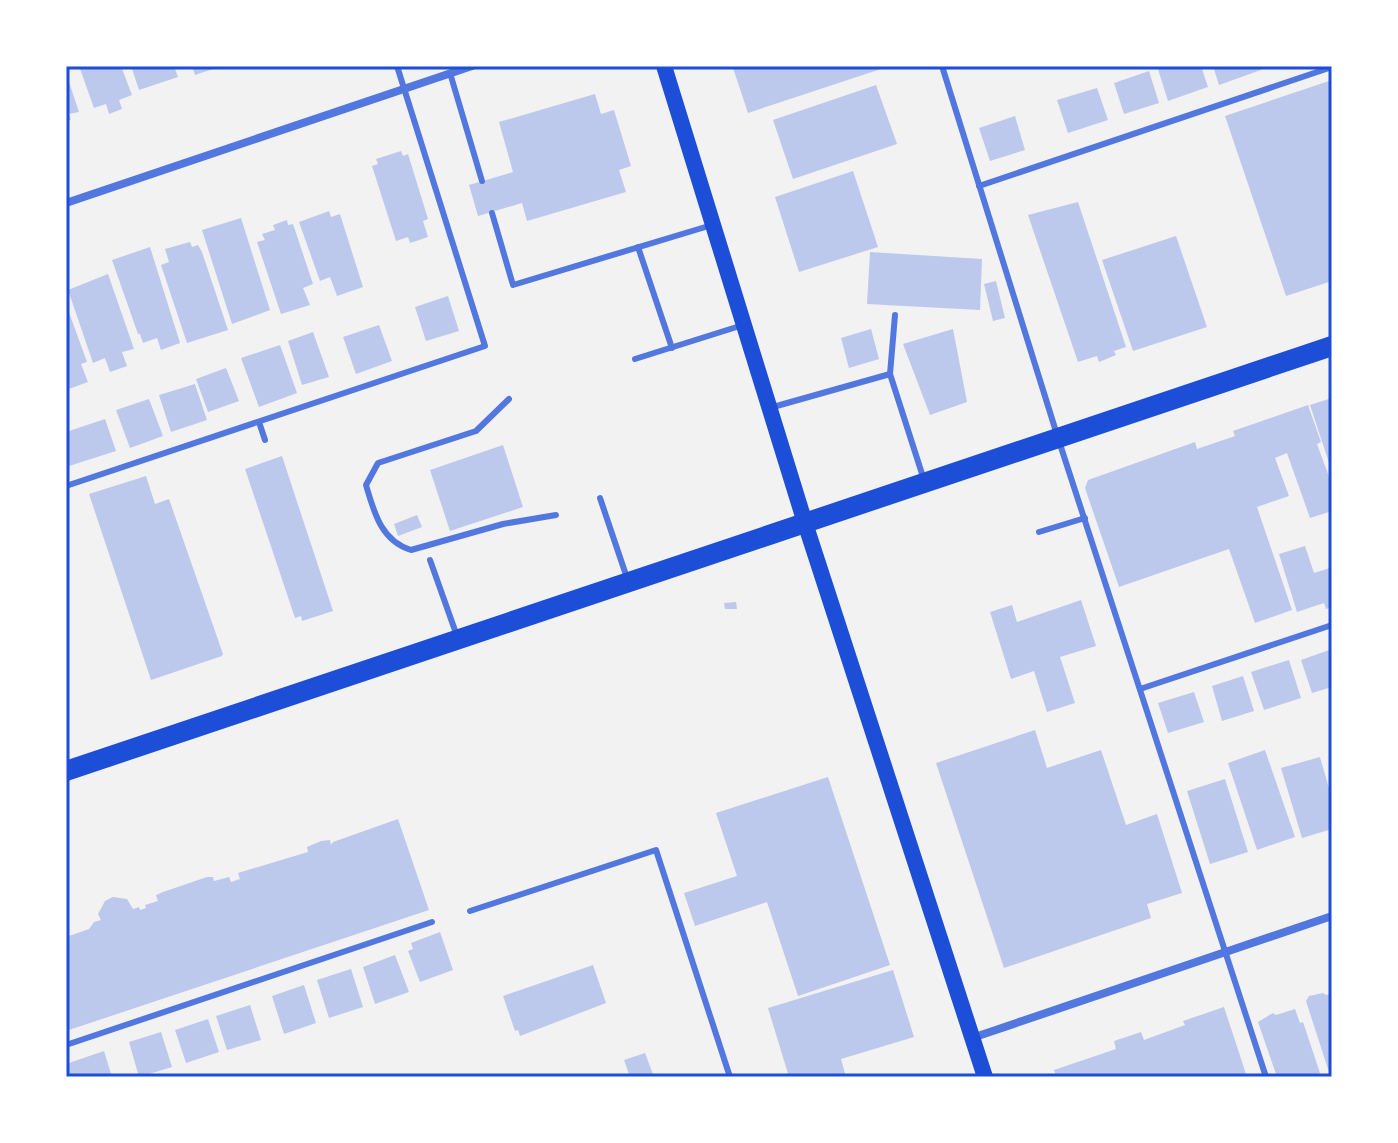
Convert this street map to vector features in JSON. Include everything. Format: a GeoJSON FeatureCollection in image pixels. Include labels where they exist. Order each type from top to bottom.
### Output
{"type":"FeatureCollection","features":[{"type":"Feature","properties":{"kind":"main road"},"geometry":{"type":"LineString","coordinates":[[664,66],[805,523],[985,1077]]}},
{"type":"Feature","properties":{"kind":"main road"},"geometry":{"type":"LineString","coordinates":[[66,771],[1332,346]]}},
{"type":"Feature","properties":{"kind":"street"},"geometry":{"type":"LineString","coordinates":[[66,203],[472,66]]}},
{"type":"Feature","properties":{"kind":"street"},"geometry":{"type":"LineString","coordinates":[[972,1038],[1332,916]]}},
{"type":"Feature","properties":{"kind":"lane"},"geometry":{"type":"LineString","coordinates":[[66,486],[485,346],[397,66]]}},
{"type":"Feature","properties":{"kind":"lane"},"geometry":{"type":"LineString","coordinates":[[942,66],[1058,438],[1266,1077]]}},
{"type":"Feature","properties":{"kind":"lane"},"geometry":{"type":"LineString","coordinates":[[979,186],[1332,67]]}},
{"type":"Feature","properties":{"kind":"lane"},"geometry":{"type":"LineString","coordinates":[[450,73],[482,181]]}},
{"type":"Feature","properties":{"kind":"lane"},"geometry":{"type":"LineString","coordinates":[[492,213],[513,285],[712,225]]}},
{"type":"Feature","properties":{"kind":"lane"},"geometry":{"type":"LineString","coordinates":[[638,247],[672,348]]}},
{"type":"Feature","properties":{"kind":"lane"},"geometry":{"type":"LineString","coordinates":[[895,315],[890,374],[925,483]]}},
{"type":"Feature","properties":{"kind":"lane"},"geometry":{"type":"LineString","coordinates":[[635,359],[743,325]]}},
{"type":"Feature","properties":{"kind":"lane"},"geometry":{"type":"LineString","coordinates":[[769,408],[890,374]]}},
{"type":"Feature","properties":{"kind":"lane"},"geometry":{"type":"LineString","coordinates":[[509,399],[476,431],[378,463],[366,485],[376,517],[399,546],[411,550],[503,524],[556,515]]}},
{"type":"Feature","properties":{"kind":"lane"},"geometry":{"type":"LineString","coordinates":[[259,422],[265,440]]}},
{"type":"Feature","properties":{"kind":"lane"},"geometry":{"type":"LineString","coordinates":[[600,498],[629,582]]}},
{"type":"Feature","properties":{"kind":"lane"},"geometry":{"type":"LineString","coordinates":[[1039,532],[1085,518]]}},
{"type":"Feature","properties":{"kind":"lane"},"geometry":{"type":"LineString","coordinates":[[430,560],[458,639]]}},
{"type":"Feature","properties":{"kind":"lane"},"geometry":{"type":"LineString","coordinates":[[1140,689],[1332,625]]}},
{"type":"Feature","properties":{"kind":"lane"},"geometry":{"type":"LineString","coordinates":[[470,911],[656,850],[730,1077]]}},
{"type":"Feature","properties":{"kind":"lane"},"geometry":{"type":"LineString","coordinates":[[66,1045],[432,922]]}},
{"type":"Feature","properties":{"kind":"building"},"geometry":{"type":"Polygon","coordinates":[[[79,66],[121,66],[132,95],[119,100],[122,109],[109,114],[106,104],[94,108],[79,66]]]}},
{"type":"Feature","properties":{"kind":"building"},"geometry":{"type":"Polygon","coordinates":[[[131,66],[174,66],[178,77],[139,90],[131,66]]]}},
{"type":"Feature","properties":{"kind":"building"},"geometry":{"type":"Polygon","coordinates":[[[192,66],[219,66],[219,67],[195,75],[192,66]]]}},
{"type":"Feature","properties":{"kind":"building"},"geometry":{"type":"Polygon","coordinates":[[[880,66],[881,69],[748,113],[733,68],[880,66]]]}},
{"type":"Feature","properties":{"kind":"building"},"geometry":{"type":"Polygon","coordinates":[[[1157,66],[1201,66],[1208,87],[1168,101],[1157,66]]]}},
{"type":"Feature","properties":{"kind":"building"},"geometry":{"type":"Polygon","coordinates":[[[1213,66],[1259,66],[1261,70],[1219,85],[1213,66]]]}},
{"type":"Feature","properties":{"kind":"building"},"geometry":{"type":"Polygon","coordinates":[[[1149,71],[1159,103],[1124,114],[1114,83],[1149,71]]]}},
{"type":"Feature","properties":{"kind":"building"},"geometry":{"type":"Polygon","coordinates":[[[66,73],[79,112],[69,114],[71,120],[66,121],[66,73]]]}},
{"type":"Feature","properties":{"kind":"building"},"geometry":{"type":"Polygon","coordinates":[[[1332,80],[1332,281],[1286,296],[1225,116],[1332,80]]]}},
{"type":"Feature","properties":{"kind":"building"},"geometry":{"type":"Polygon","coordinates":[[[876,85],[897,144],[793,179],[773,120],[876,85]]]}},
{"type":"Feature","properties":{"kind":"building"},"geometry":{"type":"Polygon","coordinates":[[[1097,88],[1108,120],[1068,133],[1057,100],[1097,88]]]}},
{"type":"Feature","properties":{"kind":"building"},"geometry":{"type":"Polygon","coordinates":[[[595,94],[601,114],[614,110],[631,166],[619,170],[626,192],[527,221],[522,203],[478,216],[469,185],[513,172],[499,122],[595,94]]]}},
{"type":"Feature","properties":{"kind":"building"},"geometry":{"type":"Polygon","coordinates":[[[1015,116],[1025,150],[990,161],[979,128],[1015,116]]]}},
{"type":"Feature","properties":{"kind":"building"},"geometry":{"type":"Polygon","coordinates":[[[401,151],[403,156],[408,154],[428,219],[423,221],[428,237],[410,243],[408,237],[396,241],[372,166],[378,164],[376,159],[401,151]]]}},
{"type":"Feature","properties":{"kind":"building"},"geometry":{"type":"Polygon","coordinates":[[[853,171],[878,247],[799,272],[775,197],[853,171]]]}},
{"type":"Feature","properties":{"kind":"building"},"geometry":{"type":"Polygon","coordinates":[[[1078,202],[1126,347],[1099,362],[1097,356],[1078,362],[1028,215],[1078,202]]]}},
{"type":"Feature","properties":{"kind":"building"},"geometry":{"type":"Polygon","coordinates":[[[329,211],[331,217],[340,214],[363,287],[337,296],[330,277],[320,281],[299,222],[329,211]]]}},
{"type":"Feature","properties":{"kind":"building"},"geometry":{"type":"Polygon","coordinates":[[[241,218],[270,310],[232,324],[202,230],[241,218]]]}},
{"type":"Feature","properties":{"kind":"building"},"geometry":{"type":"Polygon","coordinates":[[[287,220],[288,225],[293,224],[313,284],[303,288],[310,305],[281,314],[257,242],[265,240],[262,234],[275,230],[273,225],[287,220]]]}},
{"type":"Feature","properties":{"kind":"building"},"geometry":{"type":"Polygon","coordinates":[[[1176,236],[1207,327],[1133,351],[1102,260],[1176,236]]]}},
{"type":"Feature","properties":{"kind":"building"},"geometry":{"type":"Polygon","coordinates":[[[190,242],[192,247],[198,245],[202,252],[228,330],[187,343],[161,265],[169,262],[165,249],[190,242]]]}},
{"type":"Feature","properties":{"kind":"building"},"geometry":{"type":"Polygon","coordinates":[[[150,247],[180,343],[161,350],[157,338],[143,343],[138,334],[112,260],[150,247]]]}},
{"type":"Feature","properties":{"kind":"building"},"geometry":{"type":"Polygon","coordinates":[[[870,252],[982,259],[980,310],[867,304],[870,252]]]}},
{"type":"Feature","properties":{"kind":"building"},"geometry":{"type":"Polygon","coordinates":[[[108,274],[134,349],[122,352],[127,366],[110,372],[105,358],[93,363],[68,290],[108,274]]]}},
{"type":"Feature","properties":{"kind":"building"},"geometry":{"type":"Polygon","coordinates":[[[996,281],[1005,318],[993,321],[984,284],[996,281]]]}},
{"type":"Feature","properties":{"kind":"building"},"geometry":{"type":"Polygon","coordinates":[[[448,296],[459,331],[426,341],[415,307],[448,296]]]}},
{"type":"Feature","properties":{"kind":"building"},"geometry":{"type":"Polygon","coordinates":[[[66,304],[87,362],[81,364],[88,382],[66,390],[66,304]]]}},
{"type":"Feature","properties":{"kind":"building"},"geometry":{"type":"Polygon","coordinates":[[[379,325],[392,361],[356,374],[343,337],[379,325]]]}},
{"type":"Feature","properties":{"kind":"building"},"geometry":{"type":"Polygon","coordinates":[[[871,329],[879,359],[849,368],[841,338],[871,329]]]}},
{"type":"Feature","properties":{"kind":"building"},"geometry":{"type":"Polygon","coordinates":[[[953,329],[967,402],[930,415],[903,344],[953,329]]]}},
{"type":"Feature","properties":{"kind":"building"},"geometry":{"type":"Polygon","coordinates":[[[313,332],[329,377],[302,385],[288,341],[313,332]]]}},
{"type":"Feature","properties":{"kind":"building"},"geometry":{"type":"Polygon","coordinates":[[[280,345],[297,393],[259,407],[241,358],[280,345]]]}},
{"type":"Feature","properties":{"kind":"building"},"geometry":{"type":"Polygon","coordinates":[[[226,368],[239,401],[208,412],[196,379],[226,368]]]}},
{"type":"Feature","properties":{"kind":"building"},"geometry":{"type":"Polygon","coordinates":[[[195,384],[207,420],[171,432],[159,395],[195,384]]]}},
{"type":"Feature","properties":{"kind":"building"},"geometry":{"type":"Polygon","coordinates":[[[1332,398],[1332,469],[1331,469],[1310,405],[1332,398]]]}},
{"type":"Feature","properties":{"kind":"building"},"geometry":{"type":"Polygon","coordinates":[[[149,399],[163,436],[130,448],[116,410],[149,399]]]}},
{"type":"Feature","properties":{"kind":"building"},"geometry":{"type":"Polygon","coordinates":[[[1308,405],[1321,442],[1317,444],[1332,485],[1332,511],[1310,518],[1287,453],[1275,458],[1289,496],[1257,507],[1292,610],[1255,623],[1229,549],[1119,587],[1085,488],[1088,480],[1195,442],[1197,449],[1235,436],[1233,431],[1308,405]]]}},
{"type":"Feature","properties":{"kind":"building"},"geometry":{"type":"Polygon","coordinates":[[[105,419],[116,451],[66,467],[66,432],[105,419]]]}},
{"type":"Feature","properties":{"kind":"building"},"geometry":{"type":"Polygon","coordinates":[[[503,445],[523,507],[450,531],[430,470],[503,445]]]}},
{"type":"Feature","properties":{"kind":"building"},"geometry":{"type":"Polygon","coordinates":[[[282,456],[333,611],[302,621],[301,616],[295,618],[245,469],[282,456]]]}},
{"type":"Feature","properties":{"kind":"building"},"geometry":{"type":"Polygon","coordinates":[[[146,476],[155,504],[169,499],[223,654],[151,680],[89,494],[146,476]]]}},
{"type":"Feature","properties":{"kind":"building"},"geometry":{"type":"Polygon","coordinates":[[[417,515],[422,527],[398,536],[394,524],[417,515]]]}},
{"type":"Feature","properties":{"kind":"building"},"geometry":{"type":"Polygon","coordinates":[[[1305,546],[1314,573],[1330,568],[1332,607],[1326,609],[1324,603],[1297,612],[1279,554],[1305,546]]]}},
{"type":"Feature","properties":{"kind":"building"},"geometry":{"type":"Polygon","coordinates":[[[1081,600],[1096,646],[1060,657],[1075,703],[1047,712],[1034,671],[1011,679],[990,612],[1012,605],[1017,622],[1081,600]]]}},
{"type":"Feature","properties":{"kind":"building"},"geometry":{"type":"Polygon","coordinates":[[[736,602],[737,609],[725,609],[724,603],[736,602]]]}},
{"type":"Feature","properties":{"kind":"building"},"geometry":{"type":"Polygon","coordinates":[[[1332,649],[1332,687],[1312,693],[1301,660],[1332,649]]]}},
{"type":"Feature","properties":{"kind":"building"},"geometry":{"type":"Polygon","coordinates":[[[1289,660],[1301,698],[1264,710],[1251,672],[1289,660]]]}},
{"type":"Feature","properties":{"kind":"building"},"geometry":{"type":"Polygon","coordinates":[[[1243,676],[1254,711],[1222,721],[1212,686],[1243,676]]]}},
{"type":"Feature","properties":{"kind":"building"},"geometry":{"type":"Polygon","coordinates":[[[1194,692],[1204,722],[1168,733],[1158,703],[1194,692]]]}},
{"type":"Feature","properties":{"kind":"building"},"geometry":{"type":"Polygon","coordinates":[[[1035,730],[1047,768],[1101,750],[1126,825],[1157,814],[1182,893],[1147,904],[1151,918],[1004,968],[936,763],[1035,730]]]}},
{"type":"Feature","properties":{"kind":"building"},"geometry":{"type":"Polygon","coordinates":[[[1265,750],[1295,837],[1257,850],[1228,763],[1265,750]]]}},
{"type":"Feature","properties":{"kind":"building"},"geometry":{"type":"Polygon","coordinates":[[[1320,757],[1332,799],[1332,829],[1302,838],[1281,768],[1320,757]]]}},
{"type":"Feature","properties":{"kind":"building"},"geometry":{"type":"Polygon","coordinates":[[[828,777],[890,965],[798,996],[767,902],[695,926],[684,893],[737,876],[716,813],[828,777]]]}},
{"type":"Feature","properties":{"kind":"building"},"geometry":{"type":"Polygon","coordinates":[[[1225,779],[1248,852],[1210,864],[1187,791],[1225,779]]]}},
{"type":"Feature","properties":{"kind":"building"},"geometry":{"type":"Polygon","coordinates":[[[398,819],[429,910],[66,1031],[66,937],[89,929],[94,922],[101,920],[98,914],[105,901],[113,897],[127,899],[133,909],[139,907],[140,910],[158,901],[156,895],[163,892],[207,877],[213,877],[214,881],[229,877],[231,882],[240,879],[238,873],[308,852],[307,847],[321,841],[330,840],[331,845],[398,819]]]}},
{"type":"Feature","properties":{"kind":"building"},"geometry":{"type":"Polygon","coordinates":[[[440,932],[453,970],[420,982],[408,951],[413,949],[411,943],[440,932]]]}},
{"type":"Feature","properties":{"kind":"building"},"geometry":{"type":"Polygon","coordinates":[[[395,955],[409,992],[375,1004],[363,967],[395,955]]]}},
{"type":"Feature","properties":{"kind":"building"},"geometry":{"type":"Polygon","coordinates":[[[593,965],[606,1003],[520,1036],[518,1030],[515,1031],[503,996],[593,965]]]}},
{"type":"Feature","properties":{"kind":"building"},"geometry":{"type":"Polygon","coordinates":[[[351,969],[363,1007],[329,1018],[317,980],[351,969]]]}},
{"type":"Feature","properties":{"kind":"building"},"geometry":{"type":"Polygon","coordinates":[[[893,970],[914,1037],[841,1059],[846,1077],[789,1077],[768,1008],[893,970]]]}},
{"type":"Feature","properties":{"kind":"building"},"geometry":{"type":"Polygon","coordinates":[[[304,985],[316,1023],[284,1034],[272,996],[304,985]]]}},
{"type":"Feature","properties":{"kind":"building"},"geometry":{"type":"Polygon","coordinates":[[[1332,993],[1332,1068],[1328,1069],[1306,1001],[1309,996],[1332,993]]]}},
{"type":"Feature","properties":{"kind":"building"},"geometry":{"type":"Polygon","coordinates":[[[250,1005],[261,1040],[227,1050],[216,1016],[250,1005]]]}},
{"type":"Feature","properties":{"kind":"building"},"geometry":{"type":"Polygon","coordinates":[[[1224,1007],[1247,1077],[1056,1077],[1054,1070],[1116,1049],[1114,1041],[1141,1032],[1144,1040],[1185,1025],[1183,1021],[1224,1007]]]}},
{"type":"Feature","properties":{"kind":"building"},"geometry":{"type":"Polygon","coordinates":[[[1295,1009],[1300,1023],[1303,1022],[1320,1073],[1308,1077],[1277,1077],[1258,1022],[1273,1013],[1276,1015],[1295,1009]]]}},
{"type":"Feature","properties":{"kind":"building"},"geometry":{"type":"Polygon","coordinates":[[[208,1019],[219,1052],[186,1063],[175,1030],[208,1019]]]}},
{"type":"Feature","properties":{"kind":"building"},"geometry":{"type":"Polygon","coordinates":[[[161,1032],[172,1067],[139,1077],[129,1042],[161,1032]]]}},
{"type":"Feature","properties":{"kind":"building"},"geometry":{"type":"Polygon","coordinates":[[[104,1051],[112,1077],[66,1077],[66,1064],[104,1051]]]}},
{"type":"Feature","properties":{"kind":"building"},"geometry":{"type":"Polygon","coordinates":[[[645,1053],[654,1077],[630,1077],[624,1060],[645,1053]]]}}]}
